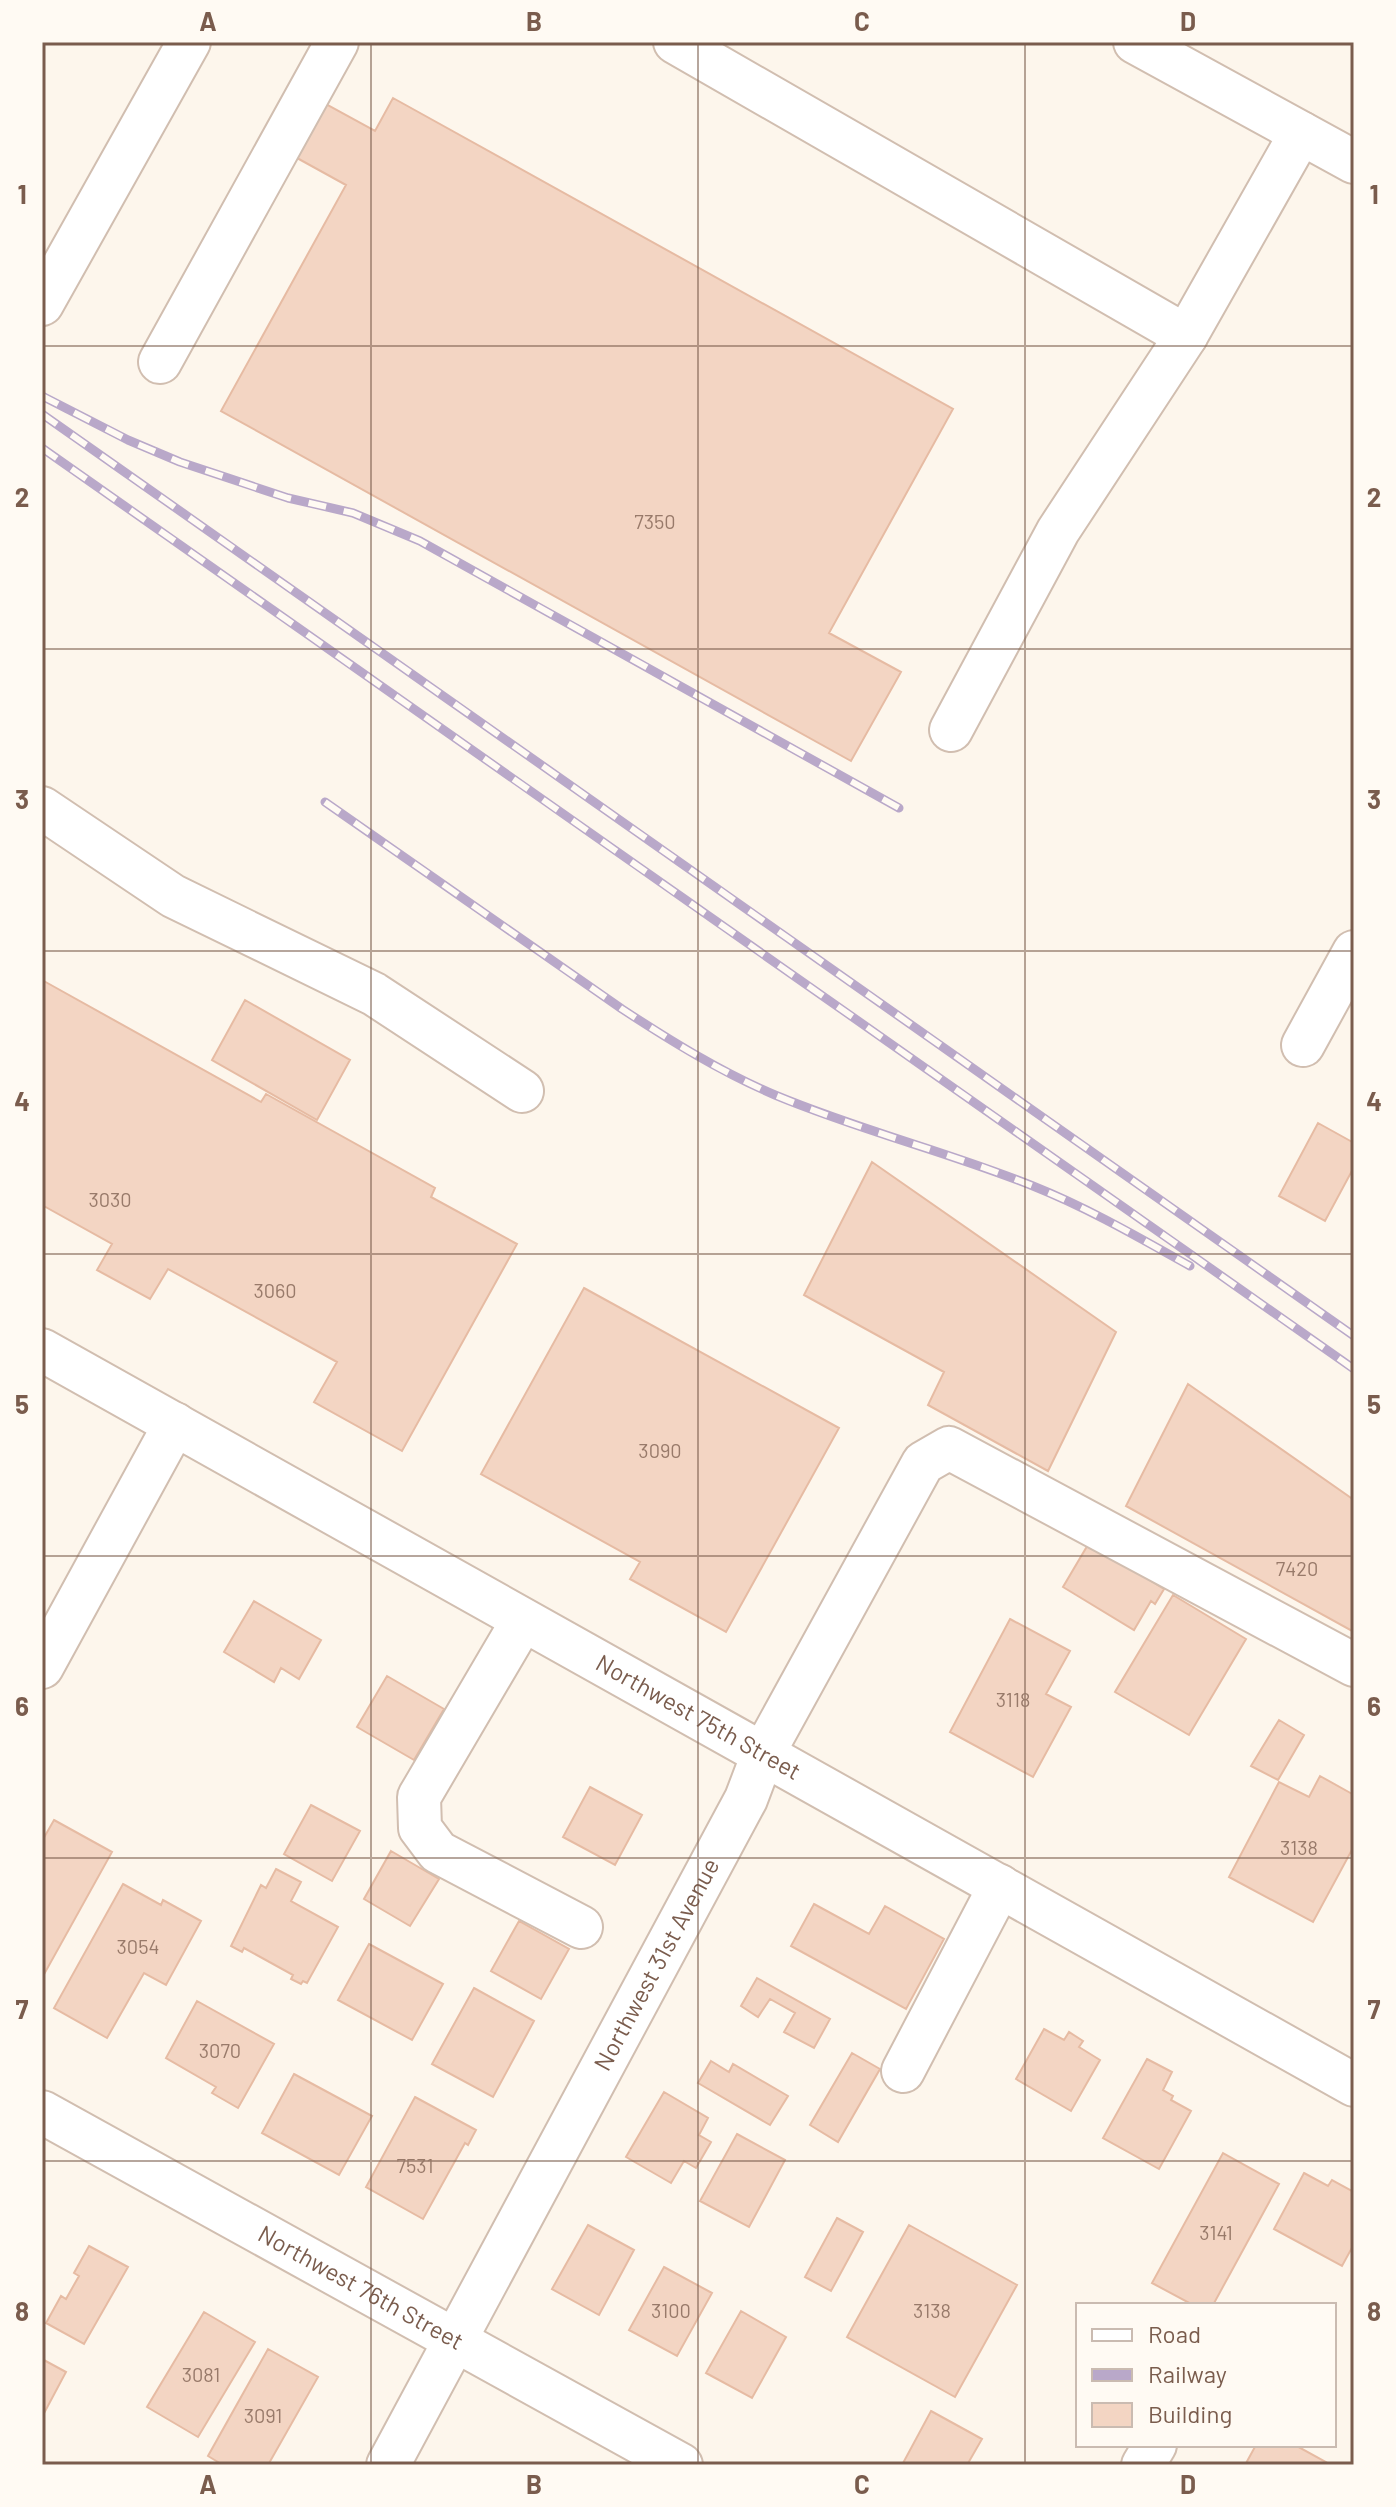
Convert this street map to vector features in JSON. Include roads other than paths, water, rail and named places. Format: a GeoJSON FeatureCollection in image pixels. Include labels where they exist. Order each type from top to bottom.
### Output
{"type":"FeatureCollection","features":[{"type":"Feature","properties":{"kind":"street"},"geometry":{"type":"LineString","coordinates":[[42,304],[189,42]]}},
{"type":"Feature","properties":{"kind":"street"},"geometry":{"type":"LineString","coordinates":[[160,362],[337,42]]}},
{"type":"Feature","properties":{"kind":"street"},"geometry":{"type":"LineString","coordinates":[[675,42],[1186,336]]}},
{"type":"Feature","properties":{"kind":"street"},"geometry":{"type":"LineString","coordinates":[[1135,42],[1354,162]]}},
{"type":"Feature","properties":{"kind":"street"},"geometry":{"type":"LineString","coordinates":[[951,730],[1058,531],[1186,336],[1301,133]]}},
{"type":"Feature","properties":{"kind":"street"},"geometry":{"type":"LineString","coordinates":[[42,808],[173,896],[374,994],[522,1091]]}},
{"type":"Feature","properties":{"kind":"street"},"geometry":{"type":"LineString","coordinates":[[1303,1045],[1354,952]]}},
{"type":"Feature","properties":{"kind":"street","name":"Northwest 75th Street"},"geometry":{"type":"LineString","coordinates":[[42,1350],[1354,2085]]}},
{"type":"Feature","properties":{"kind":"street"},"geometry":{"type":"LineString","coordinates":[[42,1667],[175,1424]]}},
{"type":"Feature","properties":{"kind":"street","name":"Northwest 31st Avenue"},"geometry":{"type":"LineString","coordinates":[[388,2465],[746,1799],[763,1754],[923,1463],[949,1448],[1354,1665]]}},
{"type":"Feature","properties":{"kind":"street"},"geometry":{"type":"LineString","coordinates":[[523,1620],[419,1797],[420,1828],[438,1852],[581,1927]]}},
{"type":"Feature","properties":{"kind":"street"},"geometry":{"type":"LineString","coordinates":[[903,2071],[1000,1886]]}},
{"type":"Feature","properties":{"kind":"street","name":"Northwest 76th Street"},"geometry":{"type":"LineString","coordinates":[[42,2112],[681,2465]]}},
{"type":"Feature","properties":{"kind":"street"},"geometry":{"type":"LineString","coordinates":[[1143,2465],[1154,2447]]}},
{"type":"Feature","properties":{"kind":"railway"},"geometry":{"type":"LineString","coordinates":[[42,396],[128,440],[180,462],[288,498],[353,513],[420,541],[899,808]]}},
{"type":"Feature","properties":{"kind":"railway"},"geometry":{"type":"LineString","coordinates":[[42,414],[1354,1336]]}},
{"type":"Feature","properties":{"kind":"railway"},"geometry":{"type":"LineString","coordinates":[[42,448],[1354,1369]]}},
{"type":"Feature","properties":{"kind":"railway"},"geometry":{"type":"LineString","coordinates":[[325,802],[622,1009],[716,1066],[807,1108],[969,1162],[1053,1195],[1113,1223],[1190,1266]]}}]}
